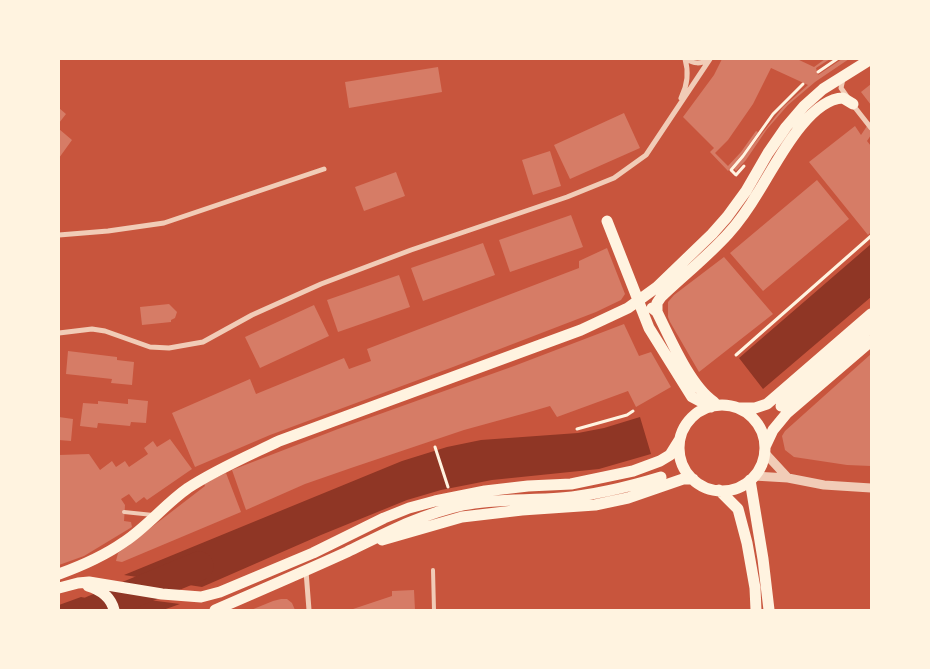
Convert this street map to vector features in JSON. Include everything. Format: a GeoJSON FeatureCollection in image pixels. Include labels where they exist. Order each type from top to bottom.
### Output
{"type":"FeatureCollection","features":[{"type":"Feature","properties":{"kind":"main road"},"geometry":{"type":"LineString","coordinates":[[59,574],[125,542],[186,490],[213,472],[279,441],[581,330],[632,306],[657,288],[706,241],[727,217],[746,191],[786,127],[804,106],[823,90],[871,59]]}},
{"type":"Feature","properties":{"kind":"main road"},"geometry":{"type":"LineString","coordinates":[[657,312],[657,303],[661,297],[728,234],[746,212],[788,144],[818,108],[836,98],[846,99],[852,104]]}},
{"type":"Feature","properties":{"kind":"main road"},"geometry":{"type":"LineString","coordinates":[[608,221],[649,328],[692,397],[693,417]]}},
{"type":"Feature","properties":{"kind":"main road"},"geometry":{"type":"LineString","coordinates":[[632,306],[650,305],[657,312],[680,357],[701,392],[716,406]]}},
{"type":"Feature","properties":{"kind":"main road"},"geometry":{"type":"LineString","coordinates":[[692,397],[716,406],[735,408],[755,408],[768,404],[871,314]]}},
{"type":"Feature","properties":{"kind":"main road"},"geometry":{"type":"LineString","coordinates":[[781,406],[871,327]]}},
{"type":"Feature","properties":{"kind":"main road"},"geometry":{"type":"LineString","coordinates":[[680,439],[679,451],[682,464],[693,479],[705,487],[719,490],[736,488],[752,478],[761,465],[764,450],[773,430],[787,413],[871,341]]}},
{"type":"Feature","properties":{"kind":"main road"},"geometry":{"type":"LineString","coordinates":[[62,587],[78,583],[99,582],[162,594],[201,597],[220,592],[312,553],[409,508],[485,491],[571,484],[606,478],[660,461],[670,455],[686,425],[698,412],[716,406]]}},
{"type":"Feature","properties":{"kind":"main road"},"geometry":{"type":"LineString","coordinates":[[735,408],[744,412],[756,422],[761,432],[764,450]]}},
{"type":"Feature","properties":{"kind":"main road"},"geometry":{"type":"LineString","coordinates":[[215,610],[306,571],[405,523],[431,514],[464,505],[596,494],[629,487],[661,477]]}},
{"type":"Feature","properties":{"kind":"main road"},"geometry":{"type":"LineString","coordinates":[[354,548],[462,517],[522,510],[595,505],[628,498],[684,478],[693,479]]}},
{"type":"Feature","properties":{"kind":"main road"},"geometry":{"type":"LineString","coordinates":[[752,478],[769,610]]}},
{"type":"Feature","properties":{"kind":"main road"},"geometry":{"type":"LineString","coordinates":[[719,490],[738,509],[748,543],[755,588],[756,610]]}},
{"type":"Feature","properties":{"kind":"main road"},"geometry":{"type":"LineString","coordinates":[[62,587],[80,585],[97,589],[111,601],[114,610]]}},
{"type":"Feature","properties":{"kind":"street"},"geometry":{"type":"LineString","coordinates":[[685,59],[692,63],[702,63],[710,59]]}},
{"type":"Feature","properties":{"kind":"street"},"geometry":{"type":"LineString","coordinates":[[668,123],[684,92],[688,69],[685,59]]}},
{"type":"Feature","properties":{"kind":"street"},"geometry":{"type":"LineString","coordinates":[[59,333],[92,329],[105,331],[150,347],[169,348],[203,342],[252,316],[322,284],[411,250],[567,197],[614,178],[646,155],[710,59]]}},
{"type":"Feature","properties":{"kind":"street"},"geometry":{"type":"LineString","coordinates":[[844,77],[842,83],[844,93],[871,128]]}},
{"type":"Feature","properties":{"kind":"street"},"geometry":{"type":"LineString","coordinates":[[59,235],[108,231],[164,223],[324,169]]}},
{"type":"Feature","properties":{"kind":"street"},"geometry":{"type":"LineString","coordinates":[[764,450],[788,478]]}},
{"type":"Feature","properties":{"kind":"street"},"geometry":{"type":"LineString","coordinates":[[752,478],[788,478],[824,485],[871,488]]}},
{"type":"Feature","properties":{"kind":"street"},"geometry":{"type":"LineString","coordinates":[[306,571],[309,610]]}},
{"type":"Feature","properties":{"kind":"lane"},"geometry":{"type":"LineString","coordinates":[[124,512],[155,515]]}},
{"type":"Feature","properties":{"kind":"lane"},"geometry":{"type":"LineString","coordinates":[[433,570],[434,610]]}},
{"type":"Feature","properties":{"kind":"path"},"geometry":{"type":"LineString","coordinates":[[818,72],[837,59]]}},
{"type":"Feature","properties":{"kind":"path"},"geometry":{"type":"LineString","coordinates":[[748,162],[736,175],[731,170],[744,156],[773,114],[803,84]]}},
{"type":"Feature","properties":{"kind":"path"},"geometry":{"type":"LineString","coordinates":[[736,354],[871,236]]}},
{"type":"Feature","properties":{"kind":"path"},"geometry":{"type":"LineString","coordinates":[[577,429],[627,415],[632,411]]}},
{"type":"Feature","properties":{"kind":"path"},"geometry":{"type":"LineString","coordinates":[[435,448],[450,492]]}},
{"type":"Feature","properties":{"kind":"shaded area"},"geometry":{"type":"Polygon","coordinates":[[[871,244],[871,297],[763,389],[739,358],[871,244]]]}},
{"type":"Feature","properties":{"kind":"shaded area"},"geometry":{"type":"Polygon","coordinates":[[[640,417],[651,454],[599,469],[492,480],[441,490],[407,500],[202,587],[124,575],[402,461],[447,447],[481,440],[578,433],[604,428],[640,417]]]}},
{"type":"Feature","properties":{"kind":"shaded area"},"geometry":{"type":"Polygon","coordinates":[[[118,596],[180,604],[163,610],[125,610],[118,596]]]}},
{"type":"Feature","properties":{"kind":"shaded area"},"geometry":{"type":"Polygon","coordinates":[[[81,597],[98,604],[102,610],[59,610],[59,605],[81,597]]]}},
{"type":"Feature","properties":{"kind":"building"},"geometry":{"type":"Polygon","coordinates":[[[722,59],[797,59],[814,67],[825,59],[830,59],[816,68],[818,75],[842,59],[849,59],[815,82],[788,105],[767,129],[746,160],[736,171],[734,169],[783,107],[808,85],[771,68],[753,104],[728,140],[715,153],[728,166],[756,131],[758,132],[728,171],[710,152],[714,148],[683,117],[714,75],[722,59]]]}},
{"type":"Feature","properties":{"kind":"building"},"geometry":{"type":"Polygon","coordinates":[[[438,67],[442,92],[349,108],[345,82],[438,67]]]}},
{"type":"Feature","properties":{"kind":"building"},"geometry":{"type":"Polygon","coordinates":[[[871,84],[871,105],[861,92],[871,84]]]}},
{"type":"Feature","properties":{"kind":"building"},"geometry":{"type":"Polygon","coordinates":[[[59,108],[66,114],[59,123],[59,108]]]}},
{"type":"Feature","properties":{"kind":"building"},"geometry":{"type":"Polygon","coordinates":[[[624,113],[640,148],[570,179],[554,145],[624,113]]]}},
{"type":"Feature","properties":{"kind":"building"},"geometry":{"type":"Polygon","coordinates":[[[871,120],[871,135],[867,141],[871,146],[871,232],[868,235],[809,162],[855,126],[861,135],[871,120]]]}},
{"type":"Feature","properties":{"kind":"building"},"geometry":{"type":"Polygon","coordinates":[[[59,129],[72,140],[59,158],[59,129]]]}},
{"type":"Feature","properties":{"kind":"building"},"geometry":{"type":"Polygon","coordinates":[[[550,151],[561,186],[533,195],[522,160],[550,151]]]}},
{"type":"Feature","properties":{"kind":"building"},"geometry":{"type":"Polygon","coordinates":[[[396,172],[405,196],[364,211],[355,187],[396,172]]]}},
{"type":"Feature","properties":{"kind":"building"},"geometry":{"type":"Polygon","coordinates":[[[817,180],[849,219],[763,291],[730,253],[817,180]]]}},
{"type":"Feature","properties":{"kind":"building"},"geometry":{"type":"Polygon","coordinates":[[[571,215],[583,247],[510,272],[499,240],[571,215]]]}},
{"type":"Feature","properties":{"kind":"building"},"geometry":{"type":"Polygon","coordinates":[[[483,243],[495,275],[423,301],[411,268],[483,243]]]}},
{"type":"Feature","properties":{"kind":"building"},"geometry":{"type":"Polygon","coordinates":[[[607,248],[625,294],[621,300],[596,312],[453,367],[270,435],[195,467],[172,413],[250,379],[256,394],[344,358],[349,369],[371,361],[367,349],[579,268],[579,261],[607,248]]]}},
{"type":"Feature","properties":{"kind":"building"},"geometry":{"type":"Polygon","coordinates":[[[724,257],[773,314],[699,372],[670,322],[668,302],[674,295],[724,257]]]}},
{"type":"Feature","properties":{"kind":"building"},"geometry":{"type":"Polygon","coordinates":[[[399,275],[410,307],[338,332],[327,300],[399,275]]]}},
{"type":"Feature","properties":{"kind":"building"},"geometry":{"type":"Polygon","coordinates":[[[169,304],[177,312],[171,322],[142,325],[140,307],[169,304]]]}},
{"type":"Feature","properties":{"kind":"building"},"geometry":{"type":"Polygon","coordinates":[[[314,305],[329,336],[260,368],[245,337],[314,305]]]}},
{"type":"Feature","properties":{"kind":"building"},"geometry":{"type":"Polygon","coordinates":[[[624,324],[639,356],[651,352],[671,387],[636,407],[628,391],[557,417],[550,406],[464,430],[351,468],[305,484],[246,510],[232,470],[624,324]]]}},
{"type":"Feature","properties":{"kind":"building"},"geometry":{"type":"Polygon","coordinates":[[[68,351],[117,357],[117,360],[134,362],[132,385],[111,383],[112,379],[66,374],[68,351]]]}},
{"type":"Feature","properties":{"kind":"building"},"geometry":{"type":"Polygon","coordinates":[[[871,354],[871,466],[847,465],[794,457],[785,450],[782,436],[785,431],[871,354]]]}},
{"type":"Feature","properties":{"kind":"building"},"geometry":{"type":"Polygon","coordinates":[[[128,399],[148,401],[146,423],[131,422],[130,426],[98,423],[97,428],[80,426],[83,403],[98,404],[98,401],[128,404],[128,399]]]}},
{"type":"Feature","properties":{"kind":"building"},"geometry":{"type":"Polygon","coordinates":[[[59,417],[73,419],[71,441],[59,440],[59,417]]]}},
{"type":"Feature","properties":{"kind":"building"},"geometry":{"type":"Polygon","coordinates":[[[170,439],[192,469],[147,500],[144,497],[136,503],[129,494],[121,499],[125,505],[124,521],[131,522],[132,527],[84,556],[59,565],[59,455],[89,454],[100,470],[112,461],[116,467],[125,461],[129,467],[148,454],[144,448],[153,441],[157,447],[170,439]]]}},
{"type":"Feature","properties":{"kind":"building"},"geometry":{"type":"Polygon","coordinates":[[[226,473],[241,512],[122,562],[116,561],[118,553],[205,486],[204,483],[226,473]]]}},
{"type":"Feature","properties":{"kind":"building"},"geometry":{"type":"Polygon","coordinates":[[[414,590],[415,610],[350,610],[392,596],[392,591],[414,590]]]}},
{"type":"Feature","properties":{"kind":"building"},"geometry":{"type":"Polygon","coordinates":[[[287,599],[292,603],[295,610],[251,610],[273,601],[287,599]]]}},
{"type":"Feature","properties":{"kind":"waterway"},"geometry":{"type":"LineString","coordinates":[[93,610],[199,566]]}}]}
